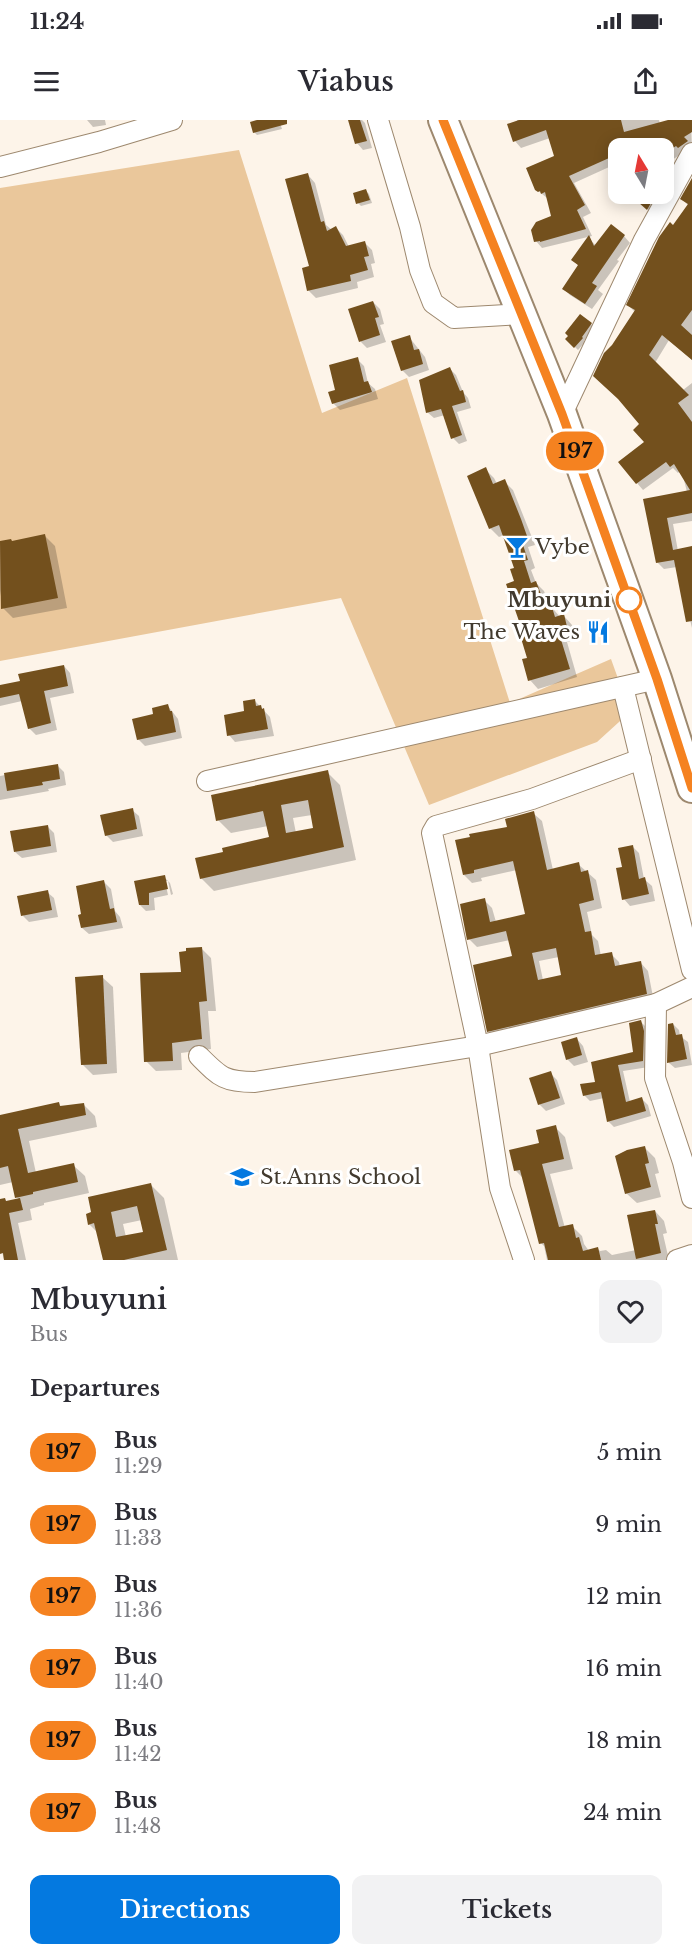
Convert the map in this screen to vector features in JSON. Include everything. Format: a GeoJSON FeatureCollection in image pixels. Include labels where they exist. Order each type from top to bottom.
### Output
{"type":"FeatureCollection","features":[{"type":"Feature","properties":{"kind":"highway"},"geometry":{"type":"LineString","coordinates":[[443,120],[562,414],[657,679],[692,785]]}},
{"type":"Feature","properties":{"kind":"street"},"geometry":{"type":"LineString","coordinates":[[0,167],[99,142],[172,120]]}},
{"type":"Feature","properties":{"kind":"street"},"geometry":{"type":"LineString","coordinates":[[378,120],[410,227],[420,270],[433,303],[454,318],[522,314]]}},
{"type":"Feature","properties":{"kind":"street"},"geometry":{"type":"LineString","coordinates":[[562,414],[644,240],[692,153]]}},
{"type":"Feature","properties":{"kind":"street"},"geometry":{"type":"LineString","coordinates":[[207,781],[657,679]]}},
{"type":"Feature","properties":{"kind":"street"},"geometry":{"type":"LineString","coordinates":[[623,687],[692,970]]}},
{"type":"Feature","properties":{"kind":"street"},"geometry":{"type":"LineString","coordinates":[[524,1260],[500,1188],[478,1046],[432,832],[436,826],[532,799],[641,759]]}},
{"type":"Feature","properties":{"kind":"street"},"geometry":{"type":"LineString","coordinates":[[199,1056],[220,1077],[235,1082],[255,1082],[478,1046],[656,1004],[692,987]]}},
{"type":"Feature","properties":{"kind":"street"},"geometry":{"type":"LineString","coordinates":[[656,1004],[655,1078],[683,1162],[692,1198]]}},
{"type":"Feature","properties":{"kind":"street"},"geometry":{"type":"LineString","coordinates":[[677,1260],[692,1255]]}},
{"type":"Feature","properties":{"kind":"shaded area"},"geometry":{"type":"Polygon","coordinates":[[[239,150],[322,413],[407,378],[510,703],[611,659],[630,712],[597,742],[429,805],[341,598],[0,661],[0,188],[239,150]]]}},
{"type":"Feature","properties":{"kind":"building"},"geometry":{"type":"Polygon","coordinates":[[[287,120],[287,124],[253,133],[250,122],[287,120]]]}},
{"type":"Feature","properties":{"kind":"building"},"geometry":{"type":"Polygon","coordinates":[[[348,120],[360,120],[367,141],[355,144],[348,120]]]}},
{"type":"Feature","properties":{"kind":"building"},"geometry":{"type":"Polygon","coordinates":[[[519,120],[621,120],[624,132],[668,120],[692,120],[692,132],[684,137],[688,141],[678,148],[674,147],[674,138],[608,138],[608,158],[569,176],[585,205],[577,210],[586,229],[534,242],[531,230],[536,222],[551,216],[545,192],[541,194],[540,191],[535,190],[526,168],[554,156],[546,130],[513,142],[507,124],[519,120]]]}},
{"type":"Feature","properties":{"kind":"building"},"geometry":{"type":"Polygon","coordinates":[[[308,173],[321,222],[324,221],[327,231],[336,226],[346,246],[365,241],[369,256],[364,257],[368,270],[350,275],[351,281],[307,291],[302,268],[309,266],[285,179],[308,173]]]}},
{"type":"Feature","properties":{"kind":"building"},"geometry":{"type":"Polygon","coordinates":[[[692,178],[692,310],[681,325],[692,335],[692,360],[662,335],[649,355],[689,395],[678,403],[692,422],[692,513],[667,518],[673,550],[692,546],[692,621],[686,622],[674,560],[656,563],[643,499],[690,490],[674,464],[670,467],[666,462],[636,484],[618,462],[644,442],[633,430],[639,424],[618,399],[593,376],[604,353],[612,345],[635,310],[626,305],[659,237],[670,222],[673,225],[688,204],[680,199],[692,178]]]}},
{"type":"Feature","properties":{"kind":"building"},"geometry":{"type":"Polygon","coordinates":[[[366,189],[370,200],[356,204],[353,193],[366,189]]]}},
{"type":"Feature","properties":{"kind":"building"},"geometry":{"type":"Polygon","coordinates":[[[640,204],[650,204],[647,210],[640,204]]]}},
{"type":"Feature","properties":{"kind":"building"},"geometry":{"type":"Polygon","coordinates":[[[611,224],[625,235],[592,283],[597,286],[585,304],[562,289],[578,265],[571,260],[589,235],[594,246],[611,224]]]}},
{"type":"Feature","properties":{"kind":"building"},"geometry":{"type":"Polygon","coordinates":[[[373,301],[379,317],[375,318],[380,335],[359,342],[348,309],[373,301]]]}},
{"type":"Feature","properties":{"kind":"building"},"geometry":{"type":"Polygon","coordinates":[[[580,314],[592,323],[574,348],[565,339],[568,336],[565,333],[580,314]]]}},
{"type":"Feature","properties":{"kind":"building"},"geometry":{"type":"Polygon","coordinates":[[[410,335],[414,350],[419,349],[423,364],[401,371],[391,341],[410,335]]]}},
{"type":"Feature","properties":{"kind":"building"},"geometry":{"type":"Polygon","coordinates":[[[358,357],[364,382],[368,381],[372,392],[332,404],[328,392],[335,390],[329,365],[358,357]]]}},
{"type":"Feature","properties":{"kind":"building"},"geometry":{"type":"Polygon","coordinates":[[[450,367],[460,391],[463,390],[466,402],[452,406],[462,435],[451,439],[441,409],[426,413],[419,380],[450,367]]]}},
{"type":"Feature","properties":{"kind":"building"},"geometry":{"type":"Polygon","coordinates":[[[486,467],[493,484],[505,479],[521,519],[527,536],[521,539],[528,560],[524,561],[531,583],[536,581],[547,605],[551,604],[555,617],[564,614],[568,631],[559,633],[570,669],[528,681],[522,659],[527,658],[517,625],[520,624],[506,584],[514,581],[510,569],[514,568],[499,525],[489,529],[467,476],[486,467]]]}},
{"type":"Feature","properties":{"kind":"building"},"geometry":{"type":"Polygon","coordinates":[[[45,534],[58,598],[1,609],[0,541],[11,539],[12,541],[45,534]]]}},
{"type":"Feature","properties":{"kind":"building"},"geometry":{"type":"Polygon","coordinates":[[[64,665],[68,686],[44,691],[51,723],[28,729],[19,694],[0,698],[0,685],[20,681],[18,674],[64,665]]]}},
{"type":"Feature","properties":{"kind":"building"},"geometry":{"type":"Polygon","coordinates":[[[255,699],[256,706],[261,705],[262,709],[264,708],[268,729],[227,736],[224,715],[244,711],[243,701],[255,699]]]}},
{"type":"Feature","properties":{"kind":"building"},"geometry":{"type":"Polygon","coordinates":[[[168,704],[172,711],[176,732],[137,740],[132,719],[153,714],[152,708],[168,704]]]}},
{"type":"Feature","properties":{"kind":"building"},"geometry":{"type":"Polygon","coordinates":[[[58,764],[60,779],[42,782],[43,785],[7,791],[4,773],[58,764]]]}},
{"type":"Feature","properties":{"kind":"building"},"geometry":{"type":"Polygon","coordinates":[[[328,770],[344,847],[200,879],[195,858],[223,852],[222,848],[269,837],[263,811],[216,821],[211,795],[328,770]],[[308,800],[281,805],[286,833],[313,828],[308,800]]]}},
{"type":"Feature","properties":{"kind":"building"},"geometry":{"type":"Polygon","coordinates":[[[133,808],[137,829],[105,836],[100,815],[133,808]]]}},
{"type":"Feature","properties":{"kind":"building"},"geometry":{"type":"Polygon","coordinates":[[[534,811],[547,870],[579,862],[581,872],[588,870],[594,900],[579,904],[585,932],[591,931],[595,955],[612,952],[615,966],[641,961],[647,994],[487,1032],[473,965],[512,956],[506,931],[467,940],[460,904],[485,898],[490,922],[525,914],[513,861],[474,870],[474,873],[463,875],[455,840],[470,837],[469,834],[507,827],[505,819],[534,811]],[[556,948],[532,953],[538,980],[561,975],[556,948]]]}},
{"type":"Feature","properties":{"kind":"building"},"geometry":{"type":"Polygon","coordinates":[[[48,825],[51,846],[14,852],[10,831],[48,825]]]}},
{"type":"Feature","properties":{"kind":"building"},"geometry":{"type":"Polygon","coordinates":[[[633,845],[639,879],[645,877],[649,894],[622,900],[616,868],[622,867],[618,848],[633,845]]]}},
{"type":"Feature","properties":{"kind":"building"},"geometry":{"type":"Polygon","coordinates":[[[165,875],[168,889],[149,893],[149,905],[139,905],[134,881],[165,875]]]}},
{"type":"Feature","properties":{"kind":"building"},"geometry":{"type":"Polygon","coordinates":[[[104,880],[110,909],[114,908],[117,922],[81,928],[76,886],[104,880]]]}},
{"type":"Feature","properties":{"kind":"building"},"geometry":{"type":"Polygon","coordinates":[[[48,890],[52,910],[21,916],[17,896],[48,890]]]}},
{"type":"Feature","properties":{"kind":"building"},"geometry":{"type":"Polygon","coordinates":[[[202,947],[207,1001],[199,1002],[202,1039],[172,1043],[173,1061],[144,1062],[140,973],[181,972],[179,952],[186,951],[186,948],[202,947]]]}},
{"type":"Feature","properties":{"kind":"building"},"geometry":{"type":"Polygon","coordinates":[[[103,975],[107,1064],[81,1065],[75,977],[103,975]]]}},
{"type":"Feature","properties":{"kind":"building"},"geometry":{"type":"Polygon","coordinates":[[[641,1020],[644,1031],[643,1061],[618,1065],[626,1102],[642,1097],[646,1111],[607,1122],[601,1092],[583,1096],[580,1084],[595,1082],[591,1062],[633,1052],[629,1023],[641,1020]]]}},
{"type":"Feature","properties":{"kind":"building"},"geometry":{"type":"Polygon","coordinates":[[[673,1023],[676,1035],[682,1034],[687,1059],[667,1063],[668,1024],[673,1023]]]}},
{"type":"Feature","properties":{"kind":"building"},"geometry":{"type":"Polygon","coordinates":[[[577,1037],[582,1055],[566,1060],[561,1042],[577,1037]]]}},
{"type":"Feature","properties":{"kind":"building"},"geometry":{"type":"Polygon","coordinates":[[[551,1071],[560,1098],[538,1105],[529,1078],[551,1071]]]}},
{"type":"Feature","properties":{"kind":"building"},"geometry":{"type":"Polygon","coordinates":[[[59,1102],[60,1106],[84,1103],[86,1115],[18,1129],[28,1173],[74,1163],[78,1182],[15,1198],[8,1166],[0,1168],[0,1115],[59,1102]]]}},
{"type":"Feature","properties":{"kind":"building"},"geometry":{"type":"Polygon","coordinates":[[[556,1125],[564,1159],[542,1164],[559,1227],[573,1224],[576,1238],[579,1237],[583,1251],[598,1247],[601,1260],[548,1260],[544,1243],[539,1244],[520,1170],[514,1171],[509,1150],[539,1143],[536,1130],[556,1125]]]}},
{"type":"Feature","properties":{"kind":"building"},"geometry":{"type":"Polygon","coordinates":[[[645,1146],[649,1163],[645,1164],[651,1187],[625,1194],[615,1156],[627,1150],[645,1146]]]}},
{"type":"Feature","properties":{"kind":"building"},"geometry":{"type":"Polygon","coordinates":[[[151,1183],[167,1250],[124,1260],[103,1260],[94,1223],[88,1225],[86,1214],[91,1212],[88,1197],[151,1183]],[[137,1206],[111,1212],[116,1237],[143,1232],[137,1206]]]}},
{"type":"Feature","properties":{"kind":"building"},"geometry":{"type":"Polygon","coordinates":[[[5,1198],[6,1201],[20,1198],[23,1210],[9,1213],[18,1260],[4,1260],[3,1253],[0,1254],[0,1199],[5,1198]]]}},
{"type":"Feature","properties":{"kind":"building"},"geometry":{"type":"Polygon","coordinates":[[[655,1210],[658,1224],[655,1224],[661,1253],[636,1259],[627,1215],[655,1210]]]}},
{"type":"Feature","properties":{"kind":"bus line","name":"197"},"geometry":{"type":"LineString","coordinates":[[443,120],[562,414],[657,679],[692,788]]}},
{"type":"Feature","properties":{"kind":"place","name":"Vybe"},"geometry":{"type":"Point","coordinates":[517,547]}},
{"type":"Feature","properties":{"kind":"place","name":"Mbuyuni"},"geometry":{"type":"Point","coordinates":[629,600]}},
{"type":"Feature","properties":{"kind":"place","name":"The Waves"},"geometry":{"type":"Point","coordinates":[598,632]}},
{"type":"Feature","properties":{"kind":"place","name":"St.Anns School"},"geometry":{"type":"Point","coordinates":[242,1177]}}]}
